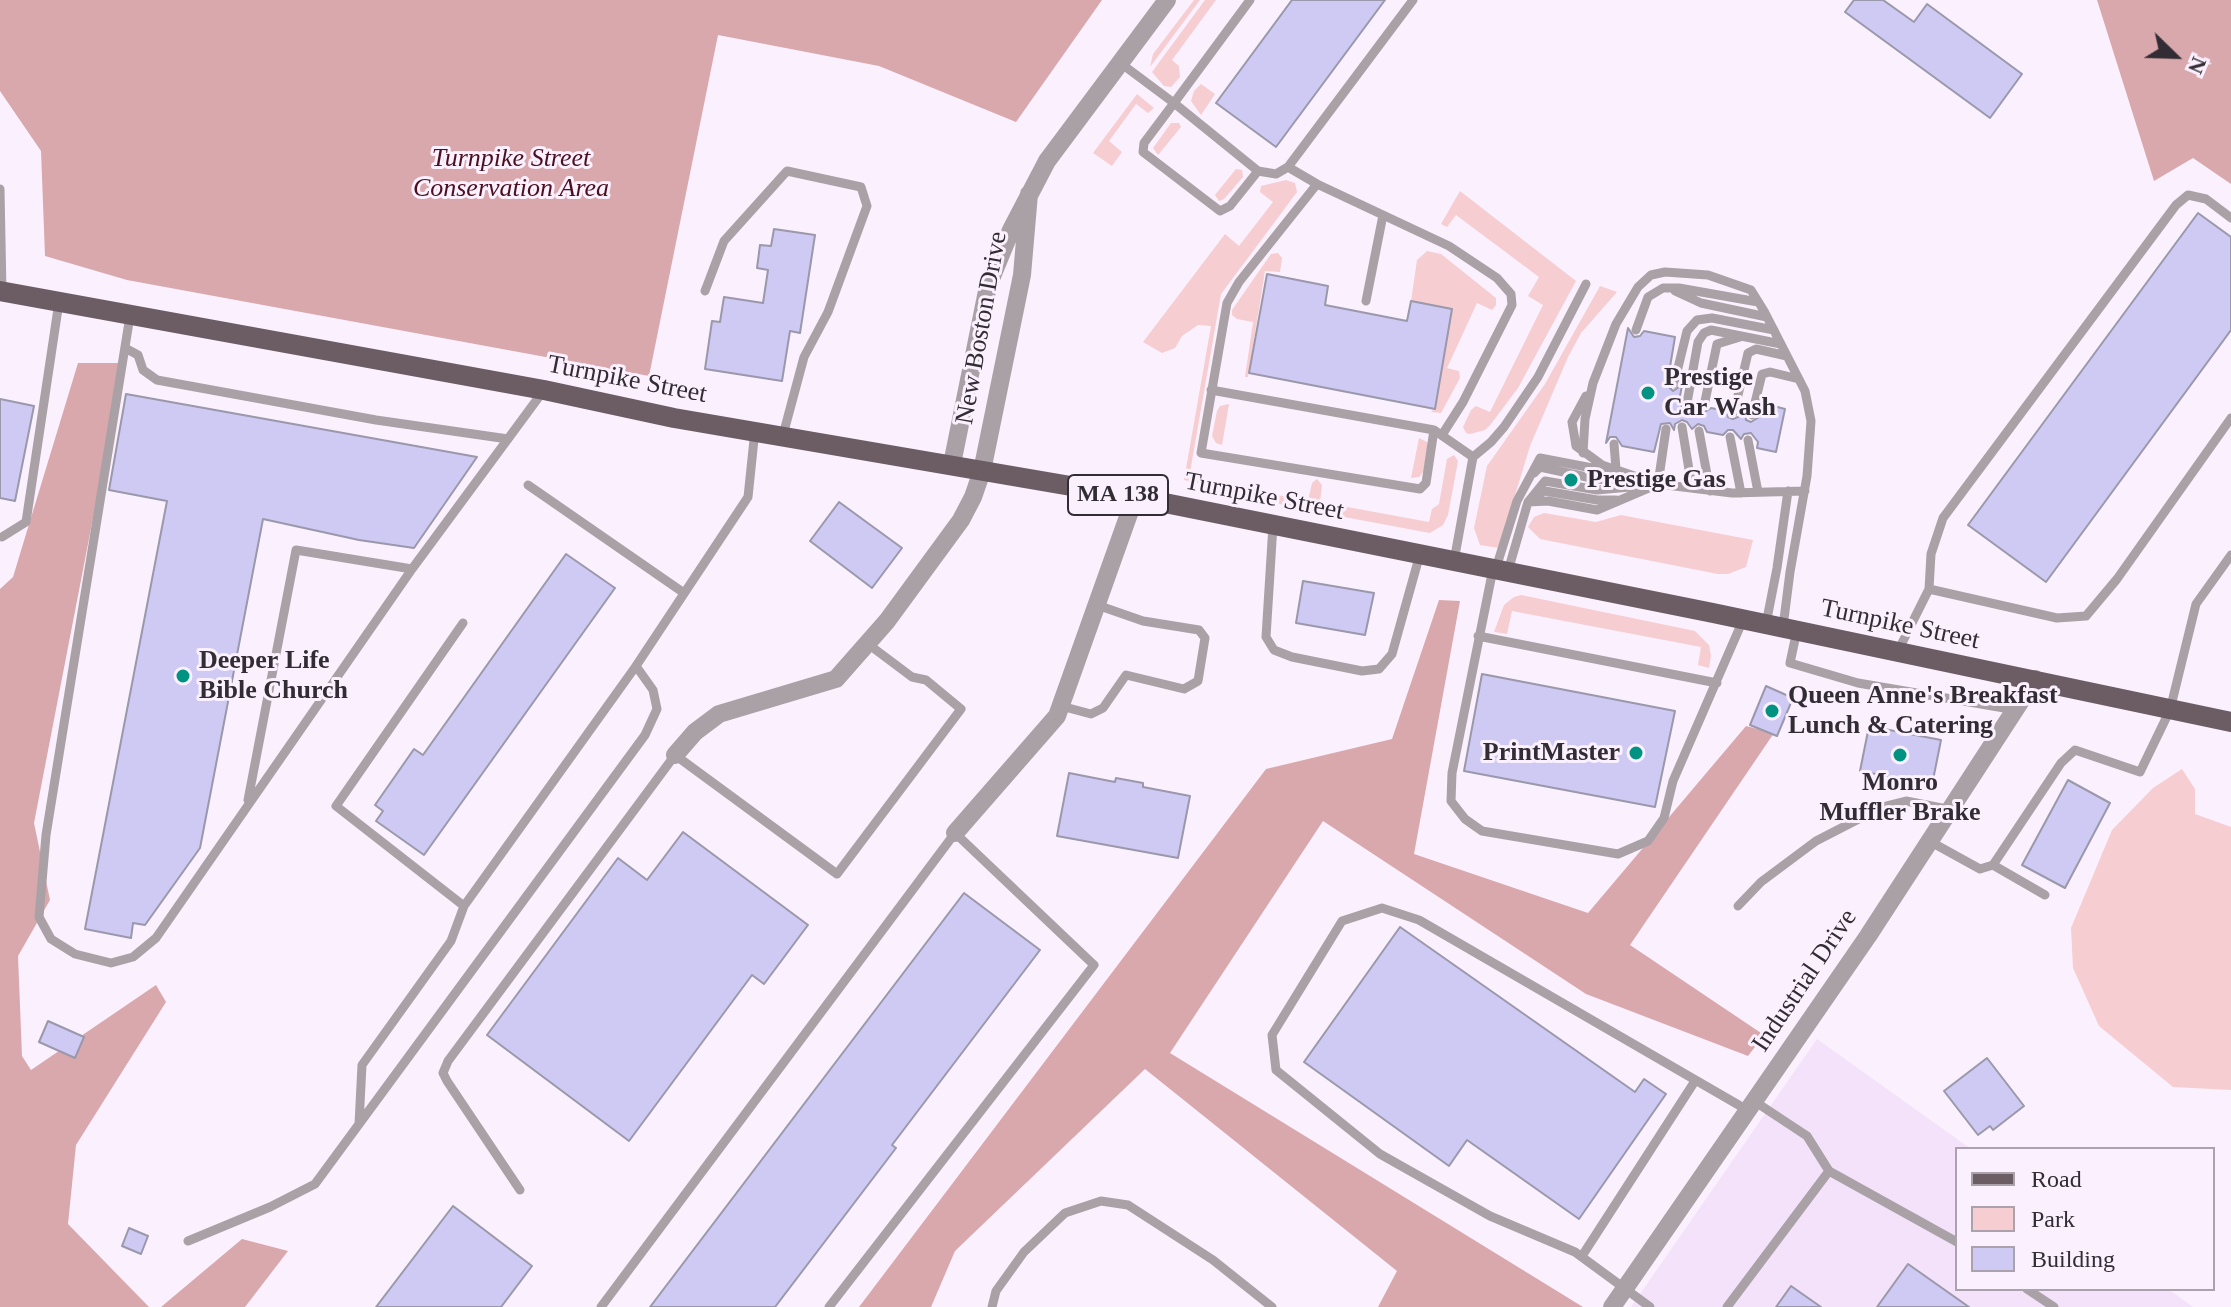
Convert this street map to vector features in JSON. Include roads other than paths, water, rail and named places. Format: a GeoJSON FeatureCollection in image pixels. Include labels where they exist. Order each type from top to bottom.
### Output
{"type":"FeatureCollection","features":[{"type":"Feature","properties":{"kind":"main road","name":"Turnpike Street"},"geometry":{"type":"LineString","coordinates":[[1,292],[544,390],[674,418],[1135,497],[1744,619],[2231,722]]}},
{"type":"Feature","properties":{"kind":"street","name":"New Boston Drive"},"geometry":{"type":"LineString","coordinates":[[952,464],[988,286],[1011,230],[1047,161],[1167,0]]}},
{"type":"Feature","properties":{"kind":"street","name":"New Boston Drive"},"geometry":{"type":"LineString","coordinates":[[675,755],[695,732],[719,714],[836,679],[868,644],[961,520],[982,471],[1022,275],[1029,194]]}},
{"type":"Feature","properties":{"kind":"street"},"geometry":{"type":"LineString","coordinates":[[955,833],[1057,716],[1135,497]]}},
{"type":"Feature","properties":{"kind":"street","name":"Industrial Drive"},"geometry":{"type":"LineString","coordinates":[[1612,1307],[1931,842],[2035,679]]}},
{"type":"Feature","properties":{"kind":"lane"},"geometry":{"type":"LineString","coordinates":[[1250,0],[1142,146],[1148,157],[1220,211],[1230,206],[1258,171]]}},
{"type":"Feature","properties":{"kind":"lane"},"geometry":{"type":"LineString","coordinates":[[1119,62],[1258,171],[1276,174],[1288,167],[1413,0]]}},
{"type":"Feature","properties":{"kind":"lane"},"geometry":{"type":"LineString","coordinates":[[1288,167],[1460,253],[1497,278],[1513,299],[1463,402],[1438,432],[1426,483],[1420,489],[1201,453],[1224,312],[1232,293],[1317,184]]}},
{"type":"Feature","properties":{"kind":"lane"},"geometry":{"type":"LineString","coordinates":[[705,291],[724,241],[787,171],[861,187],[867,206],[828,312],[804,357],[783,435]]}},
{"type":"Feature","properties":{"kind":"lane"},"geometry":{"type":"LineString","coordinates":[[0,189],[1,292]]}},
{"type":"Feature","properties":{"kind":"lane"},"geometry":{"type":"LineString","coordinates":[[1898,651],[1929,589],[1931,554],[1943,518],[2176,205],[2188,195],[2206,199],[2231,218]]}},
{"type":"Feature","properties":{"kind":"lane"},"geometry":{"type":"LineString","coordinates":[[1366,301],[1383,215]]}},
{"type":"Feature","properties":{"kind":"lane"},"geometry":{"type":"LineString","coordinates":[[1658,484],[1602,465],[1583,453],[1576,446],[1572,422],[1593,383],[1627,302],[1651,275],[1665,272],[1708,275],[1747,288],[1767,317],[1805,391],[1812,427],[1805,491],[1782,627]]}},
{"type":"Feature","properties":{"kind":"lane"},"geometry":{"type":"LineString","coordinates":[[1454,561],[1473,457],[1498,435],[1538,377],[1586,284]]}},
{"type":"Feature","properties":{"kind":"lane"},"geometry":{"type":"LineString","coordinates":[[1636,330],[1648,297],[1658,290],[1670,288],[1758,302]]}},
{"type":"Feature","properties":{"kind":"lane"},"geometry":{"type":"LineString","coordinates":[[1670,288],[1701,303],[1767,317]]}},
{"type":"Feature","properties":{"kind":"lane"},"geometry":{"type":"LineString","coordinates":[[2,537],[26,522],[59,302]]}},
{"type":"Feature","properties":{"kind":"lane"},"geometry":{"type":"LineString","coordinates":[[130,316],[46,835],[39,917],[51,939],[75,954],[111,963],[133,957],[156,938],[412,569],[544,390]]}},
{"type":"Feature","properties":{"kind":"lane"},"geometry":{"type":"LineString","coordinates":[[1674,384],[1687,331],[1697,320],[1712,318],[1774,330]]}},
{"type":"Feature","properties":{"kind":"lane"},"geometry":{"type":"LineString","coordinates":[[1687,403],[1700,336],[1711,330],[1781,344]]}},
{"type":"Feature","properties":{"kind":"lane"},"geometry":{"type":"LineString","coordinates":[[1704,406],[1717,344],[1743,336]]}},
{"type":"Feature","properties":{"kind":"lane"},"geometry":{"type":"LineString","coordinates":[[125,348],[138,355],[143,370],[157,380],[376,420],[508,439]]}},
{"type":"Feature","properties":{"kind":"lane"},"geometry":{"type":"LineString","coordinates":[[1734,412],[1748,353],[1756,349],[1787,356]]}},
{"type":"Feature","properties":{"kind":"lane"},"geometry":{"type":"LineString","coordinates":[[1752,415],[1762,374],[1770,372],[1799,379]]}},
{"type":"Feature","properties":{"kind":"lane"},"geometry":{"type":"LineString","coordinates":[[1211,390],[1438,432],[1473,457]]}},
{"type":"Feature","properties":{"kind":"lane"},"geometry":{"type":"LineString","coordinates":[[1929,589],[2057,618],[2086,616],[2117,579],[2231,418]]}},
{"type":"Feature","properties":{"kind":"lane"},"geometry":{"type":"LineString","coordinates":[[1682,427],[1692,488]]}},
{"type":"Feature","properties":{"kind":"lane"},"geometry":{"type":"LineString","coordinates":[[1658,484],[1666,429]]}},
{"type":"Feature","properties":{"kind":"lane"},"geometry":{"type":"LineString","coordinates":[[359,1124],[362,1065],[451,941],[464,906],[636,666],[748,497],[755,430]]}},
{"type":"Feature","properties":{"kind":"lane"},"geometry":{"type":"LineString","coordinates":[[1699,431],[1710,491]]}},
{"type":"Feature","properties":{"kind":"lane"},"geometry":{"type":"LineString","coordinates":[[1730,437],[1741,493]]}},
{"type":"Feature","properties":{"kind":"lane"},"geometry":{"type":"LineString","coordinates":[[1748,440],[1758,492]]}},
{"type":"Feature","properties":{"kind":"lane"},"geometry":{"type":"LineString","coordinates":[[1614,444],[1616,469]]}},
{"type":"Feature","properties":{"kind":"lane"},"geometry":{"type":"LineString","coordinates":[[1744,619],[1673,781],[1664,818],[1648,841],[1618,854],[1482,831],[1465,819],[1451,801],[1452,773],[1478,636],[1522,501],[1538,467],[1596,479],[1710,491],[1805,491]]}},
{"type":"Feature","properties":{"kind":"lane"},"geometry":{"type":"LineString","coordinates":[[1522,501],[1545,481],[1597,490],[1658,484]]}},
{"type":"Feature","properties":{"kind":"lane"},"geometry":{"type":"LineString","coordinates":[[1522,501],[1545,500],[1597,510],[1658,484]]}},
{"type":"Feature","properties":{"kind":"lane"},"geometry":{"type":"LineString","coordinates":[[528,485],[684,593]]}},
{"type":"Feature","properties":{"kind":"lane"},"geometry":{"type":"LineString","coordinates":[[1788,491],[1777,568],[1782,627],[1790,663],[1858,683],[2017,710]]}},
{"type":"Feature","properties":{"kind":"lane"},"geometry":{"type":"LineString","coordinates":[[1273,525],[1266,637],[1274,650],[1283,654],[1348,669],[1379,669],[1392,654],[1420,554]]}},
{"type":"Feature","properties":{"kind":"lane"},"geometry":{"type":"LineString","coordinates":[[246,807],[296,550],[412,569]]}},
{"type":"Feature","properties":{"kind":"lane"},"geometry":{"type":"LineString","coordinates":[[1931,842],[1980,869],[1993,865],[2061,763],[2075,750],[2140,772],[2170,710],[2196,604],[2231,555]]}},
{"type":"Feature","properties":{"kind":"lane"},"geometry":{"type":"LineString","coordinates":[[1061,706],[1091,714],[1103,708],[1126,675],[1184,689],[1198,681],[1205,638],[1199,630],[1143,621],[1097,605]]}},
{"type":"Feature","properties":{"kind":"lane"},"geometry":{"type":"LineString","coordinates":[[463,623],[336,806],[464,906]]}},
{"type":"Feature","properties":{"kind":"lane"},"geometry":{"type":"LineString","coordinates":[[1478,636],[1717,683]]}},
{"type":"Feature","properties":{"kind":"lane"},"geometry":{"type":"LineString","coordinates":[[520,1190],[443,1073],[448,1061],[675,755],[837,874],[961,709],[926,680],[912,677],[868,644]]}},
{"type":"Feature","properties":{"kind":"lane"},"geometry":{"type":"LineString","coordinates":[[188,1241],[270,1207],[315,1184],[645,735],[657,709],[653,690],[636,666]]}},
{"type":"Feature","properties":{"kind":"lane"},"geometry":{"type":"LineString","coordinates":[[1738,906],[1761,882],[1816,841],[1882,807],[1906,801],[1952,810]]}},
{"type":"Feature","properties":{"kind":"lane"},"geometry":{"type":"LineString","coordinates":[[601,1307],[955,833],[1094,965],[829,1307]]}},
{"type":"Feature","properties":{"kind":"lane"},"geometry":{"type":"LineString","coordinates":[[1993,865],[2045,895]]}},
{"type":"Feature","properties":{"kind":"lane"},"geometry":{"type":"LineString","coordinates":[[1650,1307],[1582,1256],[1490,1216],[1380,1154],[1276,1070],[1272,1035],[1342,921],[1382,908],[1419,920],[1695,1081],[1807,1136],[1829,1171],[1955,1241]]}},
{"type":"Feature","properties":{"kind":"lane"},"geometry":{"type":"LineString","coordinates":[[1582,1256],[1695,1081]]}},
{"type":"Feature","properties":{"kind":"lane"},"geometry":{"type":"LineString","coordinates":[[1727,1307],[1829,1171]]}},
{"type":"Feature","properties":{"kind":"lane"},"geometry":{"type":"LineString","coordinates":[[992,1307],[996,1291],[1024,1252],[1065,1213],[1101,1201],[1128,1205],[1213,1260],[1272,1307]]}},
{"type":"Feature","properties":{"kind":"lane"},"geometry":{"type":"LineString","coordinates":[[2030,1291],[2054,1307]]}},
{"type":"Feature","properties":{"kind":"place","name":"Prestige Car Wash"},"geometry":{"type":"Point","coordinates":[1648,393]}},
{"type":"Feature","properties":{"kind":"place","name":"Prestige Gas"},"geometry":{"type":"Point","coordinates":[1571,480]}},
{"type":"Feature","properties":{"kind":"place","name":"Deeper Life Bible Church"},"geometry":{"type":"Point","coordinates":[183,676]}},
{"type":"Feature","properties":{"kind":"place","name":"Queen Anne's Breakfast Lunch & Catering"},"geometry":{"type":"Point","coordinates":[1772,711]}},
{"type":"Feature","properties":{"kind":"place","name":"PrintMaster"},"geometry":{"type":"Point","coordinates":[1636,753]}},
{"type":"Feature","properties":{"kind":"place","name":"Monro Muffler Brake"},"geometry":{"type":"Point","coordinates":[1900,755]}},
{"type":"Feature","properties":{"kind":"park label","name":"Turnpike Street Conservation Area"},"geometry":{"type":"Point","coordinates":[511,174]}}]}
